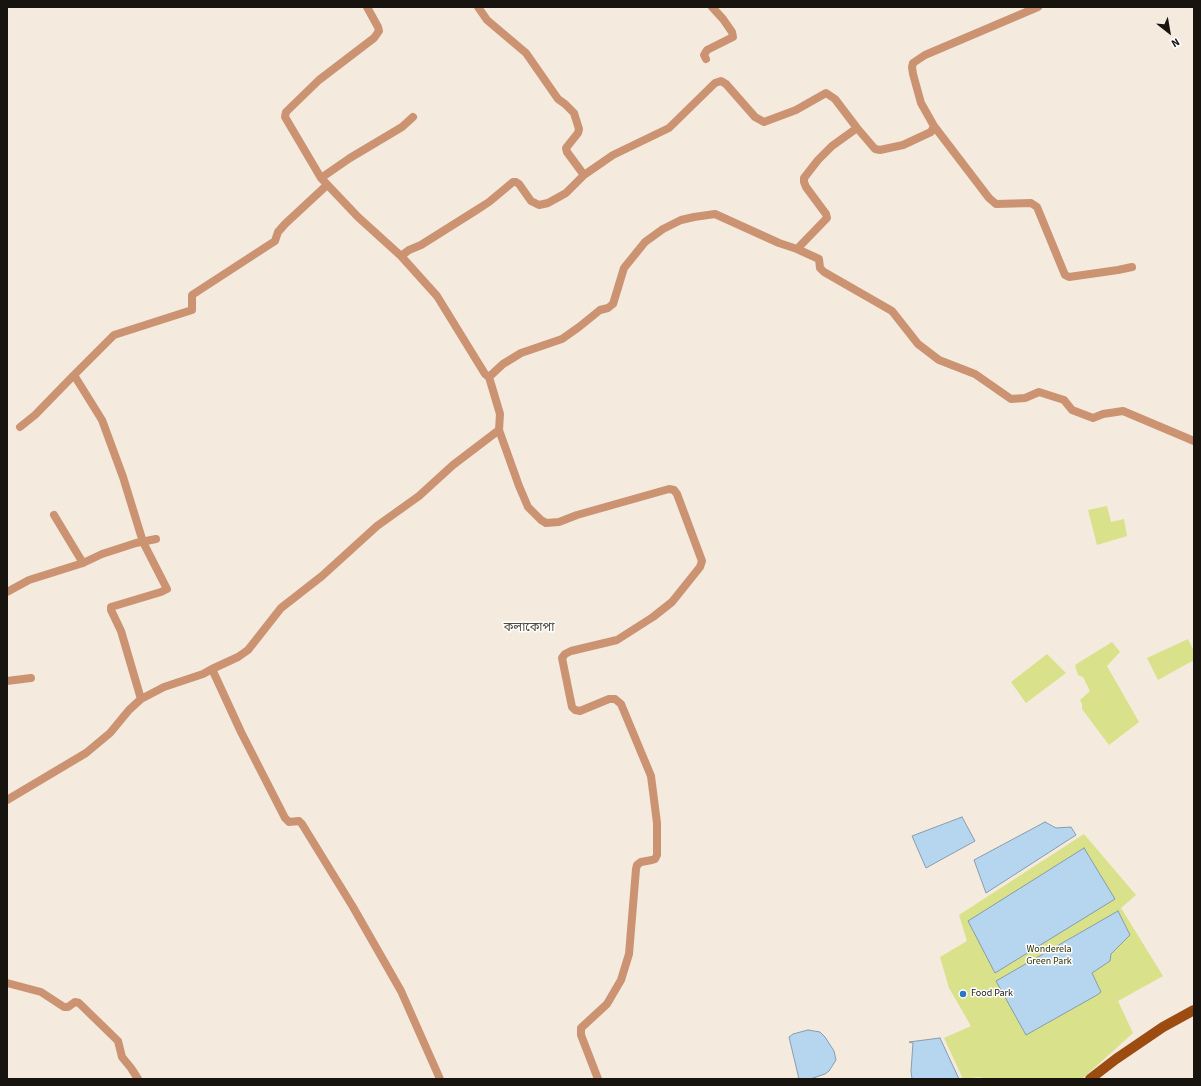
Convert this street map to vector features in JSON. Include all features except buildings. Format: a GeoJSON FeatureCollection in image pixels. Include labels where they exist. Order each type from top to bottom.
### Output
{"type":"FeatureCollection","features":[{"type":"Feature","properties":{"kind":"main road"},"geometry":{"type":"LineString","coordinates":[[1090,1079],[1116,1058],[1163,1027],[1194,1010]]}},
{"type":"Feature","properties":{"kind":"street"},"geometry":{"type":"LineString","coordinates":[[367,7],[378,27],[378,32],[374,38],[319,80],[286,112],[285,118],[287,123],[321,178],[327,185],[358,217],[402,256],[437,296],[485,374],[489,377],[500,414],[499,430],[528,507],[546,523],[559,522],[577,515],[669,489],[674,490],[677,494],[702,561],[700,567],[672,602],[653,617],[618,640],[571,650],[562,658],[572,707],[575,710],[580,710],[609,699],[615,699],[621,704],[651,776],[657,823],[657,855],[652,860],[641,862],[637,865],[636,869],[629,954],[621,980],[607,1004],[581,1028],[581,1035],[598,1079]]}},
{"type":"Feature","properties":{"kind":"street"},"geometry":{"type":"LineString","coordinates":[[478,7],[487,20],[526,53],[558,99],[574,113],[579,129],[578,133],[566,148],[567,152],[584,175]]}},
{"type":"Feature","properties":{"kind":"street"},"geometry":{"type":"LineString","coordinates":[[706,59],[704,55],[707,50],[733,37],[732,32],[723,19],[712,7]]}},
{"type":"Feature","properties":{"kind":"street"},"geometry":{"type":"LineString","coordinates":[[1038,7],[924,55],[913,63],[913,74],[921,103],[934,126],[988,198],[996,204],[1031,203],[1037,207],[1065,275],[1069,278],[1132,267]]}},
{"type":"Feature","properties":{"kind":"street"},"geometry":{"type":"LineString","coordinates":[[402,256],[488,202],[513,182],[519,184],[531,201],[539,205],[548,204],[566,193],[584,175],[613,155],[669,128],[714,83],[721,81],[726,84],[755,117],[764,122],[796,110],[826,93],[835,99],[875,149],[880,150],[903,145],[931,132],[934,126]]}},
{"type":"Feature","properties":{"kind":"street"},"geometry":{"type":"LineString","coordinates":[[321,178],[350,158],[402,127],[413,117]]}},
{"type":"Feature","properties":{"kind":"street"},"geometry":{"type":"LineString","coordinates":[[797,249],[827,218],[826,214],[806,187],[804,178],[818,160],[832,146],[857,128]]}},
{"type":"Feature","properties":{"kind":"street"},"geometry":{"type":"LineString","coordinates":[[20,427],[35,415],[114,335],[192,310],[192,295],[275,241],[278,232],[285,224],[327,185]]}},
{"type":"Feature","properties":{"kind":"street"},"geometry":{"type":"LineString","coordinates":[[489,377],[504,364],[521,353],[562,339],[600,310],[608,308],[613,304],[624,268],[645,242],[663,229],[681,220],[715,214],[779,243],[819,259],[820,268],[824,272],[892,311],[918,344],[939,360],[975,374],[1011,399],[1025,398],[1039,392],[1064,400],[1072,410],[1093,418],[1102,414],[1124,411],[1194,441]]}},
{"type":"Feature","properties":{"kind":"street"},"geometry":{"type":"LineString","coordinates":[[74,375],[102,420],[123,477],[143,542],[167,589],[111,607],[111,610],[122,631],[141,699]]}},
{"type":"Feature","properties":{"kind":"street"},"geometry":{"type":"LineString","coordinates":[[7,800],[86,753],[110,733],[129,710],[141,699],[164,687],[203,674],[238,657],[248,650],[281,608],[322,576],[377,526],[418,496],[453,465],[499,430]]}},
{"type":"Feature","properties":{"kind":"street"},"geometry":{"type":"LineString","coordinates":[[54,515],[83,563]]}},
{"type":"Feature","properties":{"kind":"street"},"geometry":{"type":"LineString","coordinates":[[7,592],[29,580],[83,563],[102,554],[156,539]]}},
{"type":"Feature","properties":{"kind":"street"},"geometry":{"type":"LineString","coordinates":[[212,669],[241,732],[285,818],[289,822],[299,821],[302,824],[353,907],[401,991],[440,1079]]}},
{"type":"Feature","properties":{"kind":"street"},"geometry":{"type":"LineString","coordinates":[[7,681],[31,678]]}},
{"type":"Feature","properties":{"kind":"street"},"geometry":{"type":"LineString","coordinates":[[7,983],[40,992],[64,1007],[68,1007],[74,1002],[79,1002],[118,1041],[122,1057],[138,1079]]}},
{"type":"Feature","properties":{"kind":"green space"},"geometry":{"type":"Polygon","coordinates":[[[1107,506],[1111,522],[1124,519],[1127,536],[1097,545],[1088,510],[1107,506]]]}},
{"type":"Feature","properties":{"kind":"green space"},"geometry":{"type":"Polygon","coordinates":[[[1188,639],[1194,651],[1194,660],[1158,680],[1147,658],[1188,639]]]}},
{"type":"Feature","properties":{"kind":"green space"},"geometry":{"type":"Polygon","coordinates":[[[1112,642],[1120,652],[1107,666],[1139,722],[1109,745],[1082,709],[1080,700],[1090,691],[1083,677],[1078,675],[1075,665],[1112,642]]]}},
{"type":"Feature","properties":{"kind":"green space"},"geometry":{"type":"Polygon","coordinates":[[[1047,654],[1066,673],[1026,703],[1011,682],[1047,654]]]}},
{"type":"Feature","properties":{"kind":"green space","name":"Wonderela Green Park"},"geometry":{"type":"Polygon","coordinates":[[[1084,834],[1136,895],[1121,908],[1163,976],[1118,1001],[1133,1033],[1082,1079],[986,1079],[979,1077],[963,1079],[944,1038],[971,1026],[949,988],[940,957],[967,941],[959,915],[1084,834]]]}},
{"type":"Feature","properties":{"kind":"water"},"geometry":{"type":"Polygon","coordinates":[[[962,817],[975,841],[926,868],[912,836],[962,817]]]}},
{"type":"Feature","properties":{"kind":"water"},"geometry":{"type":"Polygon","coordinates":[[[1045,822],[1056,828],[1071,827],[1076,835],[986,893],[974,860],[1045,822]]]}},
{"type":"Feature","properties":{"kind":"water"},"geometry":{"type":"Polygon","coordinates":[[[1084,848],[1115,899],[995,973],[968,921],[1084,848]]]}},
{"type":"Feature","properties":{"kind":"water"},"geometry":{"type":"Polygon","coordinates":[[[1118,911],[1130,935],[1111,954],[1110,961],[1092,973],[1101,992],[1026,1035],[996,981],[1118,911]]]}},
{"type":"Feature","properties":{"kind":"water"},"geometry":{"type":"Polygon","coordinates":[[[808,1030],[820,1032],[825,1037],[834,1051],[836,1060],[829,1071],[825,1074],[810,1079],[799,1079],[789,1037],[793,1034],[808,1030]]]}},
{"type":"Feature","properties":{"kind":"water"},"geometry":{"type":"Polygon","coordinates":[[[940,1038],[959,1079],[912,1079],[911,1071],[913,1043],[909,1042],[940,1038]]]}},
{"type":"Feature","properties":{"kind":"place","name":"Food Park"},"geometry":{"type":"Point","coordinates":[963,994]}},
{"type":"Feature","properties":{"kind":"district","name":"কলাকোপা"},"geometry":{"type":"Point","coordinates":[529,628]}}]}
